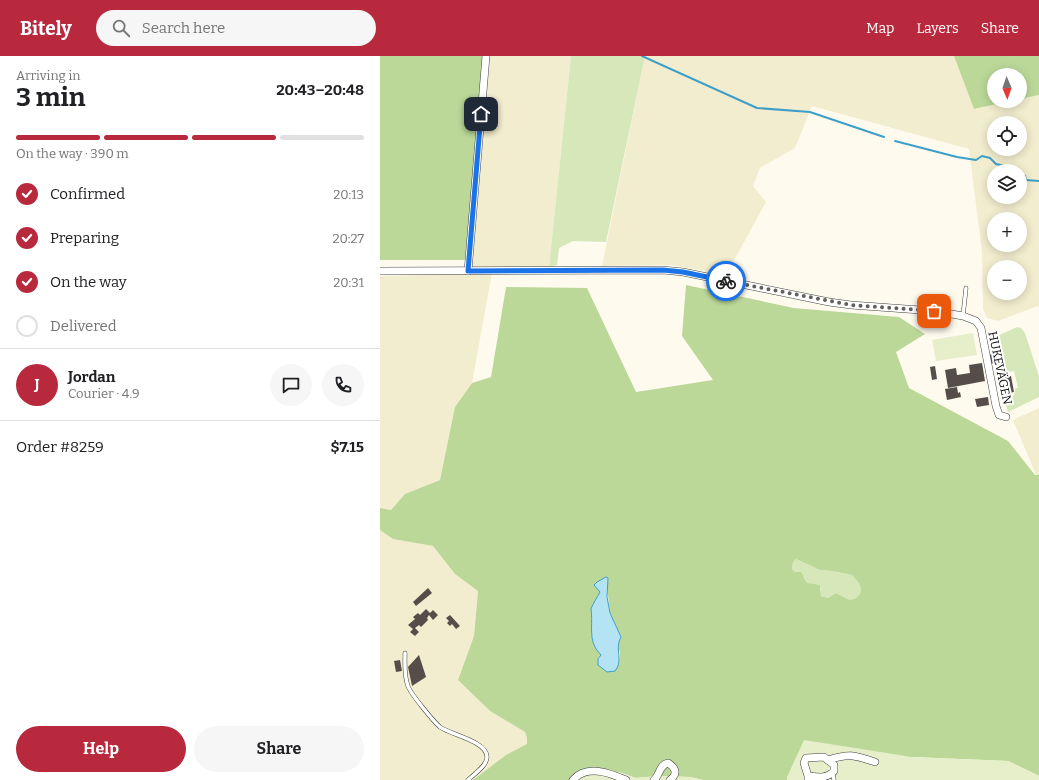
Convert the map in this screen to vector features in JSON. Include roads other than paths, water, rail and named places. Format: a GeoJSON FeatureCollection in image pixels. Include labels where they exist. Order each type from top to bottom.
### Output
{"type":"FeatureCollection","features":[{"type":"Feature","properties":{"kind":"street"},"geometry":{"type":"LineString","coordinates":[[468,271],[486,56]]}},
{"type":"Feature","properties":{"kind":"street","name":"HUKEVÄGEN"},"geometry":{"type":"LineString","coordinates":[[380,271],[663,270],[683,272],[829,302],[934,311],[963,316],[976,321],[981,328],[996,406],[999,415],[1006,417]]}},
{"type":"Feature","properties":{"kind":"street"},"geometry":{"type":"LineString","coordinates":[[828,760],[840,756],[853,755],[875,762]]}},
{"type":"Feature","properties":{"kind":"street"},"geometry":{"type":"LineString","coordinates":[[824,757],[828,760],[834,764],[833,776],[808,778],[804,766],[804,760],[806,758],[824,757]]}},
{"type":"Feature","properties":{"kind":"street"},"geometry":{"type":"LineString","coordinates":[[654,780],[664,764],[668,764],[674,768],[676,772],[670,780]]}},
{"type":"Feature","properties":{"kind":"street"},"geometry":{"type":"LineString","coordinates":[[573,780],[580,774],[586,772],[601,771],[626,780]]}},
{"type":"Feature","properties":{"kind":"lane"},"geometry":{"type":"LineString","coordinates":[[963,316],[966,288]]}},
{"type":"Feature","properties":{"kind":"lane"},"geometry":{"type":"LineString","coordinates":[[406,652],[405,676],[407,684],[413,695],[440,726],[473,742],[483,748],[487,753],[486,763],[468,780]]}},
{"type":"Feature","properties":{"kind":"water"},"geometry":{"type":"Polygon","coordinates":[[[606,577],[608,578],[607,597],[610,613],[621,637],[618,646],[618,667],[615,671],[607,672],[598,665],[598,659],[601,655],[593,643],[591,609],[600,592],[594,585],[606,577]]]}},
{"type":"Feature","properties":{"kind":"waterway"},"geometry":{"type":"LineString","coordinates":[[642,56],[757,108],[810,112],[884,137]]}},
{"type":"Feature","properties":{"kind":"waterway"},"geometry":{"type":"LineString","coordinates":[[895,141],[957,157],[976,160],[982,156],[990,158],[996,164]]}},
{"type":"Feature","properties":{"kind":"waterway"},"geometry":{"type":"LineString","coordinates":[[1027,180],[1039,181]]}}]}
